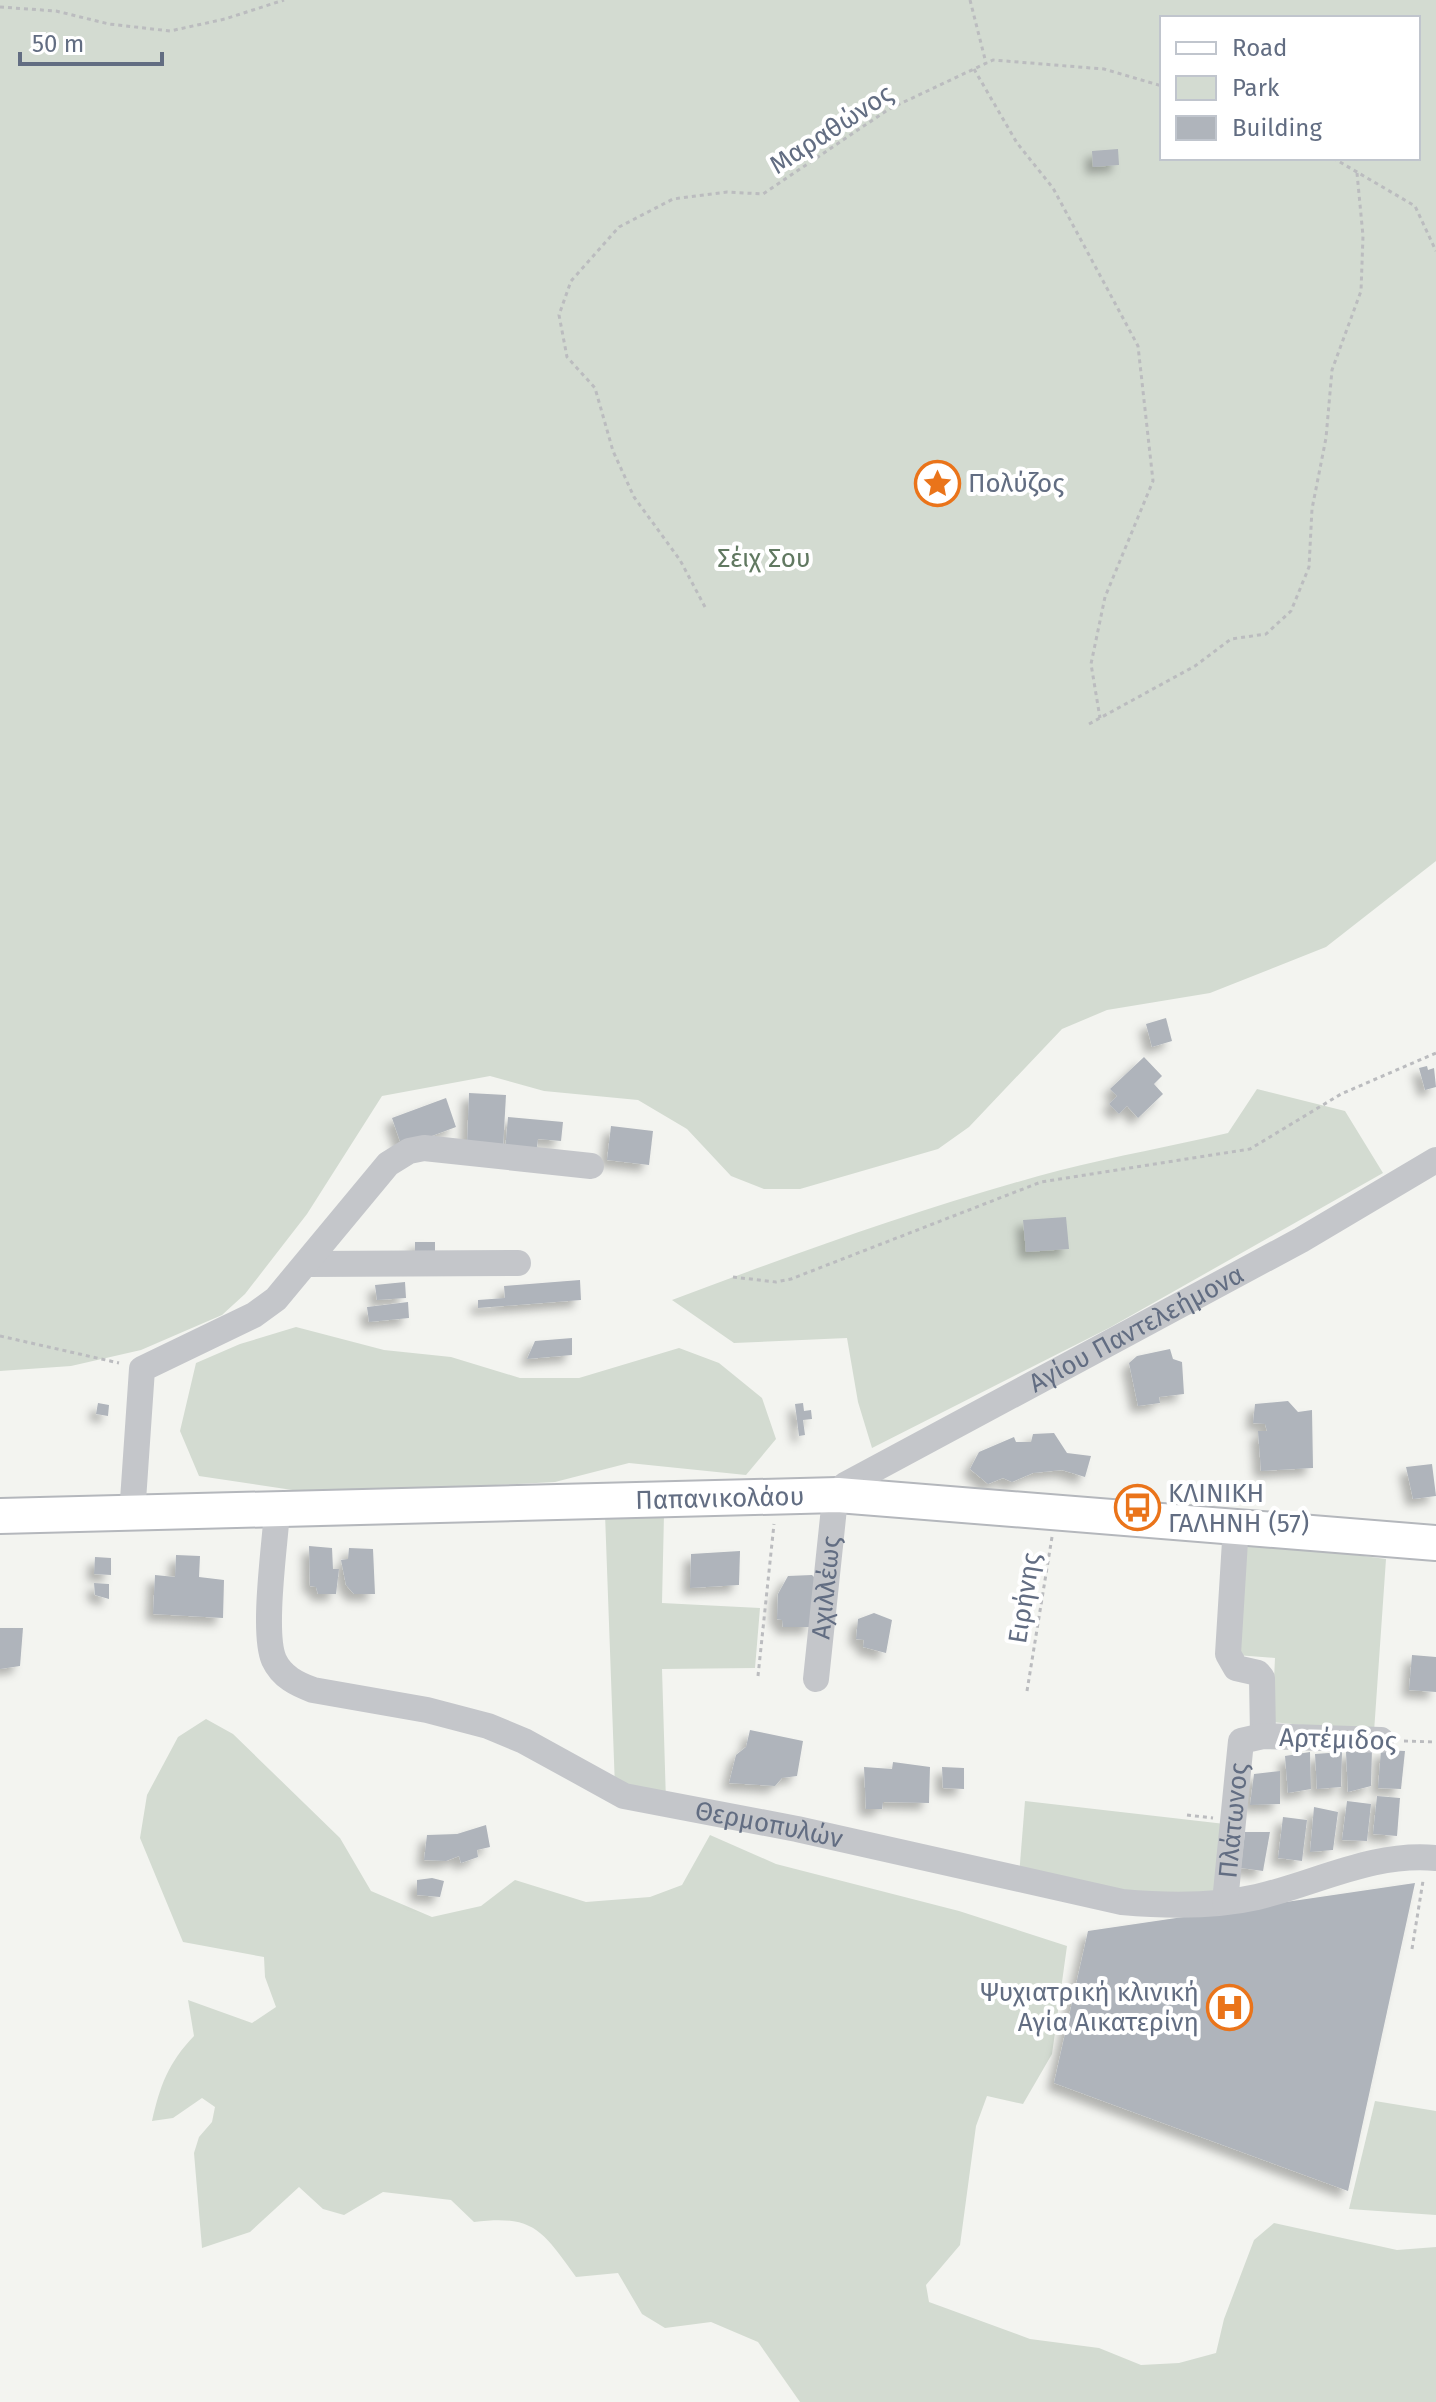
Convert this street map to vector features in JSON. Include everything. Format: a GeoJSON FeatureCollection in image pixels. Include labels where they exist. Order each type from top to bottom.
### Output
{"type":"FeatureCollection","features":[{"type":"Feature","properties":{"kind":"main road","name":"Παπανικολάου"},"geometry":{"type":"LineString","coordinates":[[0,1516],[277,1511],[777,1494],[838,1495],[1436,1543]]}},
{"type":"Feature","properties":{"kind":"street"},"geometry":{"type":"LineString","coordinates":[[132,1515],[142,1369],[254,1315],[276,1299],[388,1164],[409,1151],[424,1148],[591,1166]]}},
{"type":"Feature","properties":{"kind":"street","name":"Αγίου Παντελεήμονα"},"geometry":{"type":"LineString","coordinates":[[838,1495],[850,1481],[1043,1381],[1301,1240],[1436,1160]]}},
{"type":"Feature","properties":{"kind":"street"},"geometry":{"type":"LineString","coordinates":[[308,1264],[518,1263]]}},
{"type":"Feature","properties":{"kind":"street","name":"Αχιλλέως"},"geometry":{"type":"LineString","coordinates":[[816,1679],[838,1495]]}},
{"type":"Feature","properties":{"kind":"street","name":"Θερμοπυλών"},"geometry":{"type":"LineString","coordinates":[[277,1511],[269,1645],[282,1673],[296,1684],[488,1726],[524,1741],[624,1796],[797,1829],[1122,1902],[1166,1906],[1258,1896],[1373,1861],[1432,1858]]}},
{"type":"Feature","properties":{"kind":"street","name":"Πλάτωνος"},"geometry":{"type":"LineString","coordinates":[[1225,1902],[1262,1678],[1258,1673],[1236,1668],[1228,1654],[1236,1525]]}},
{"type":"Feature","properties":{"kind":"street","name":"Αρτέμιδος"},"geometry":{"type":"LineString","coordinates":[[1252,1738],[1381,1740]]}},
{"type":"Feature","properties":{"kind":"path"},"geometry":{"type":"LineString","coordinates":[[0,7],[56,11],[109,24],[170,31],[225,19],[284,0]]}},
{"type":"Feature","properties":{"kind":"path"},"geometry":{"type":"LineString","coordinates":[[970,0],[986,63]]}},
{"type":"Feature","properties":{"kind":"path","name":"Μαραθώνος"},"geometry":{"type":"LineString","coordinates":[[705,607],[680,560],[634,497],[613,451],[595,388],[567,357],[559,315],[571,281],[619,227],[673,199],[727,192],[763,194],[889,109],[993,60],[1104,69],[1160,85]]}},
{"type":"Feature","properties":{"kind":"path"},"geometry":{"type":"LineString","coordinates":[[974,69],[1017,143],[1053,188],[1138,346],[1153,481],[1105,597],[1091,664],[1100,718]]}},
{"type":"Feature","properties":{"kind":"path"},"geometry":{"type":"LineString","coordinates":[[1336,160],[1415,206],[1436,251]]}},
{"type":"Feature","properties":{"kind":"path"},"geometry":{"type":"LineString","coordinates":[[1089,724],[1195,666],[1231,639],[1266,634],[1291,611],[1309,567],[1312,509],[1326,438],[1332,370],[1361,291],[1363,236],[1357,173]]}},
{"type":"Feature","properties":{"kind":"path"},"geometry":{"type":"LineString","coordinates":[[733,1277],[776,1282],[791,1279],[1041,1182],[1250,1149],[1341,1094],[1436,1053]]}},
{"type":"Feature","properties":{"kind":"path"},"geometry":{"type":"LineString","coordinates":[[0,1336],[142,1369]]}},
{"type":"Feature","properties":{"kind":"path"},"geometry":{"type":"LineString","coordinates":[[758,1676],[777,1494]]}},
{"type":"Feature","properties":{"kind":"path","name":"Ειρήνης"},"geometry":{"type":"LineString","coordinates":[[1027,1691],[1056,1511]]}},
{"type":"Feature","properties":{"kind":"path","name":"Αρτέμιδος"},"geometry":{"type":"LineString","coordinates":[[1381,1740],[1436,1742]]}},
{"type":"Feature","properties":{"kind":"path"},"geometry":{"type":"LineString","coordinates":[[1412,1949],[1432,1858]]}},
{"type":"Feature","properties":{"kind":"green space","name":"Σέιχ Σου"},"geometry":{"type":"Polygon","coordinates":[[[0,0],[1436,0],[1436,861],[1326,947],[1210,993],[1107,1010],[1062,1029],[969,1127],[938,1149],[800,1189],[764,1189],[731,1176],[687,1129],[638,1100],[544,1091],[490,1076],[382,1096],[307,1214],[245,1294],[222,1315],[141,1350],[71,1366],[0,1371],[0,0]]]}},
{"type":"Feature","properties":{"kind":"green space"},"geometry":{"type":"Polygon","coordinates":[[[1257,1089],[1345,1111],[1383,1173],[1109,1328],[872,1448],[858,1402],[847,1338],[734,1343],[672,1300],[962,1198],[1061,1170],[1228,1133],[1257,1089]]]}},
{"type":"Feature","properties":{"kind":"green space"},"geometry":{"type":"Polygon","coordinates":[[[296,1327],[384,1350],[451,1357],[520,1378],[579,1378],[679,1348],[719,1363],[762,1398],[776,1439],[746,1475],[629,1463],[555,1482],[319,1494],[199,1476],[180,1431],[196,1363],[240,1344],[296,1327]]]}},
{"type":"Feature","properties":{"kind":"green space"},"geometry":{"type":"Polygon","coordinates":[[[605,1514],[664,1514],[662,1603],[760,1608],[755,1668],[662,1669],[666,1802],[615,1788],[605,1514]]]}},
{"type":"Feature","properties":{"kind":"green space"},"geometry":{"type":"Polygon","coordinates":[[[1244,1540],[1386,1559],[1374,1732],[1272,1722],[1275,1658],[1236,1655],[1244,1540]]]}},
{"type":"Feature","properties":{"kind":"green space"},"geometry":{"type":"Polygon","coordinates":[[[206,1719],[233,1734],[340,1838],[371,1891],[432,1917],[481,1906],[515,1880],[586,1902],[650,1897],[682,1885],[710,1835],[776,1864],[959,1911],[1067,1946],[1052,2054],[1023,2104],[987,2096],[976,2126],[960,2245],[926,2285],[929,2302],[1030,2339],[1099,2348],[1141,2365],[1179,2363],[1216,2353],[1224,2319],[1254,2240],[1274,2223],[1397,2250],[1436,2247],[1436,2402],[800,2402],[758,2342],[711,2322],[665,2328],[642,2314],[618,2273],[576,2277],[555,2248],[536,2230],[511,2221],[474,2222],[451,2200],[383,2192],[344,2215],[323,2209],[299,2187],[250,2232],[202,2248],[194,2153],[199,2137],[212,2122],[215,2107],[202,2098],[173,2118],[152,2121],[158,2097],[171,2066],[194,2036],[188,2000],[252,2023],[276,2007],[265,1977],[264,1957],[183,1942],[140,1838],[147,1795],[178,1737],[206,1719]]]}},
{"type":"Feature","properties":{"kind":"green space"},"geometry":{"type":"Polygon","coordinates":[[[1025,1801],[1225,1824],[1216,1893],[1129,1895],[1019,1876],[1025,1801]]]}},
{"type":"Feature","properties":{"kind":"green space"},"geometry":{"type":"Polygon","coordinates":[[[1375,2101],[1436,2111],[1436,2215],[1349,2209],[1375,2101]]]}},
{"type":"Feature","properties":{"kind":"building"},"geometry":{"type":"Polygon","coordinates":[[[1118,149],[1119,165],[1093,167],[1092,151],[1118,149]]]}},
{"type":"Feature","properties":{"kind":"building"},"geometry":{"type":"Polygon","coordinates":[[[1166,1018],[1172,1041],[1152,1047],[1146,1024],[1166,1018]]]}},
{"type":"Feature","properties":{"kind":"building"},"geometry":{"type":"Polygon","coordinates":[[[1144,1057],[1162,1076],[1154,1084],[1163,1094],[1138,1118],[1127,1106],[1119,1114],[1109,1104],[1117,1096],[1110,1089],[1144,1057]]]}},
{"type":"Feature","properties":{"kind":"building"},"geometry":{"type":"Polygon","coordinates":[[[1427,1066],[1428,1070],[1434,1068],[1436,1087],[1425,1090],[1419,1068],[1427,1066]]]}},
{"type":"Feature","properties":{"kind":"building"},"geometry":{"type":"Polygon","coordinates":[[[469,1093],[506,1095],[503,1148],[467,1147],[469,1093]]]}},
{"type":"Feature","properties":{"kind":"building"},"geometry":{"type":"Polygon","coordinates":[[[446,1098],[456,1127],[402,1147],[392,1118],[446,1098]]]}},
{"type":"Feature","properties":{"kind":"building"},"geometry":{"type":"Polygon","coordinates":[[[508,1117],[563,1122],[561,1141],[538,1139],[536,1153],[505,1151],[508,1117]]]}},
{"type":"Feature","properties":{"kind":"building"},"geometry":{"type":"Polygon","coordinates":[[[611,1126],[653,1131],[649,1165],[607,1160],[611,1126]]]}},
{"type":"Feature","properties":{"kind":"building"},"geometry":{"type":"Polygon","coordinates":[[[1066,1217],[1069,1249],[1026,1252],[1023,1220],[1066,1217]]]}},
{"type":"Feature","properties":{"kind":"building"},"geometry":{"type":"Polygon","coordinates":[[[415,1242],[435,1242],[435,1258],[415,1258],[415,1242]]]}},
{"type":"Feature","properties":{"kind":"building"},"geometry":{"type":"Polygon","coordinates":[[[580,1280],[581,1300],[478,1308],[478,1300],[505,1298],[504,1286],[580,1280]]]}},
{"type":"Feature","properties":{"kind":"building"},"geometry":{"type":"Polygon","coordinates":[[[405,1282],[406,1298],[377,1300],[375,1285],[405,1282]]]}},
{"type":"Feature","properties":{"kind":"building"},"geometry":{"type":"Polygon","coordinates":[[[408,1302],[409,1318],[369,1322],[367,1307],[408,1302]]]}},
{"type":"Feature","properties":{"kind":"building"},"geometry":{"type":"Polygon","coordinates":[[[572,1338],[572,1355],[527,1359],[535,1341],[572,1338]]]}},
{"type":"Feature","properties":{"kind":"building"},"geometry":{"type":"Polygon","coordinates":[[[1170,1349],[1173,1359],[1182,1362],[1184,1394],[1159,1397],[1160,1403],[1138,1406],[1129,1363],[1137,1356],[1170,1349]]]}},
{"type":"Feature","properties":{"kind":"building"},"geometry":{"type":"Polygon","coordinates":[[[1288,1401],[1298,1412],[1312,1410],[1313,1468],[1261,1471],[1258,1431],[1267,1431],[1265,1424],[1253,1423],[1255,1404],[1288,1401]]]}},
{"type":"Feature","properties":{"kind":"building"},"geometry":{"type":"Polygon","coordinates":[[[98,1403],[109,1405],[108,1416],[96,1414],[98,1403]]]}},
{"type":"Feature","properties":{"kind":"building"},"geometry":{"type":"Polygon","coordinates":[[[803,1403],[804,1411],[811,1410],[812,1419],[803,1420],[805,1435],[799,1436],[795,1404],[803,1403]]]}},
{"type":"Feature","properties":{"kind":"building"},"geometry":{"type":"Polygon","coordinates":[[[1054,1433],[1067,1453],[1091,1456],[1085,1477],[1062,1470],[1033,1473],[1012,1482],[1003,1478],[988,1484],[970,1469],[979,1452],[1014,1437],[1016,1442],[1031,1442],[1033,1434],[1054,1433]]]}},
{"type":"Feature","properties":{"kind":"building"},"geometry":{"type":"Polygon","coordinates":[[[1432,1464],[1436,1496],[1413,1499],[1406,1467],[1432,1464]]]}},
{"type":"Feature","properties":{"kind":"building"},"geometry":{"type":"Polygon","coordinates":[[[309,1546],[332,1548],[333,1569],[339,1569],[336,1594],[318,1594],[316,1587],[310,1586],[309,1546]]]}},
{"type":"Feature","properties":{"kind":"building"},"geometry":{"type":"Polygon","coordinates":[[[349,1548],[373,1549],[375,1594],[354,1594],[346,1585],[341,1560],[348,1559],[349,1548]]]}},
{"type":"Feature","properties":{"kind":"building"},"geometry":{"type":"Polygon","coordinates":[[[740,1551],[739,1585],[690,1588],[691,1554],[740,1551]]]}},
{"type":"Feature","properties":{"kind":"building"},"geometry":{"type":"Polygon","coordinates":[[[176,1555],[200,1556],[199,1577],[224,1580],[223,1618],[153,1614],[155,1575],[175,1577],[176,1555]]]}},
{"type":"Feature","properties":{"kind":"building"},"geometry":{"type":"Polygon","coordinates":[[[95,1557],[111,1558],[111,1575],[94,1574],[95,1557]]]}},
{"type":"Feature","properties":{"kind":"building"},"geometry":{"type":"Polygon","coordinates":[[[812,1575],[819,1582],[811,1627],[783,1627],[782,1620],[777,1619],[778,1594],[788,1576],[812,1575]]]}},
{"type":"Feature","properties":{"kind":"building"},"geometry":{"type":"Polygon","coordinates":[[[94,1583],[109,1584],[109,1599],[95,1595],[94,1583]]]}},
{"type":"Feature","properties":{"kind":"building"},"geometry":{"type":"Polygon","coordinates":[[[874,1613],[892,1620],[886,1653],[863,1647],[864,1640],[856,1639],[858,1619],[874,1613]]]}},
{"type":"Feature","properties":{"kind":"building"},"geometry":{"type":"Polygon","coordinates":[[[0,1628],[23,1628],[20,1666],[0,1669],[0,1628]]]}},
{"type":"Feature","properties":{"kind":"building"},"geometry":{"type":"Polygon","coordinates":[[[1412,1655],[1436,1657],[1436,1692],[1409,1690],[1412,1655]]]}},
{"type":"Feature","properties":{"kind":"building"},"geometry":{"type":"Polygon","coordinates":[[[750,1730],[803,1741],[797,1776],[782,1778],[775,1786],[729,1783],[736,1755],[746,1747],[750,1730]]]}},
{"type":"Feature","properties":{"kind":"building"},"geometry":{"type":"Polygon","coordinates":[[[1372,1749],[1371,1786],[1348,1792],[1346,1752],[1372,1749]]]}},
{"type":"Feature","properties":{"kind":"building"},"geometry":{"type":"Polygon","coordinates":[[[1381,1750],[1405,1751],[1401,1789],[1378,1788],[1381,1750]]]}},
{"type":"Feature","properties":{"kind":"building"},"geometry":{"type":"Polygon","coordinates":[[[1310,1752],[1311,1789],[1288,1793],[1285,1756],[1310,1752]]]}},
{"type":"Feature","properties":{"kind":"building"},"geometry":{"type":"Polygon","coordinates":[[[1342,1752],[1341,1787],[1317,1789],[1315,1754],[1342,1752]]]}},
{"type":"Feature","properties":{"kind":"building"},"geometry":{"type":"Polygon","coordinates":[[[893,1762],[930,1767],[929,1803],[883,1802],[882,1809],[866,1809],[864,1767],[892,1769],[893,1762]]]}},
{"type":"Feature","properties":{"kind":"building"},"geometry":{"type":"Polygon","coordinates":[[[942,1767],[964,1768],[964,1789],[943,1788],[942,1767]]]}},
{"type":"Feature","properties":{"kind":"building"},"geometry":{"type":"Polygon","coordinates":[[[1280,1771],[1280,1804],[1250,1805],[1254,1774],[1280,1771]]]}},
{"type":"Feature","properties":{"kind":"building"},"geometry":{"type":"Polygon","coordinates":[[[1377,1796],[1400,1798],[1397,1836],[1373,1834],[1377,1796]]]}},
{"type":"Feature","properties":{"kind":"building"},"geometry":{"type":"Polygon","coordinates":[[[1347,1801],[1371,1804],[1367,1841],[1342,1840],[1347,1801]]]}},
{"type":"Feature","properties":{"kind":"building"},"geometry":{"type":"Polygon","coordinates":[[[1314,1807],[1338,1812],[1333,1850],[1310,1852],[1314,1807]]]}},
{"type":"Feature","properties":{"kind":"building"},"geometry":{"type":"Polygon","coordinates":[[[1283,1817],[1307,1820],[1302,1861],[1278,1858],[1283,1817]]]}},
{"type":"Feature","properties":{"kind":"building"},"geometry":{"type":"Polygon","coordinates":[[[486,1825],[490,1847],[477,1850],[478,1857],[461,1863],[459,1856],[446,1861],[424,1860],[427,1835],[457,1834],[486,1825]]]}},
{"type":"Feature","properties":{"kind":"building"},"geometry":{"type":"Polygon","coordinates":[[[1245,1832],[1270,1832],[1263,1871],[1241,1868],[1245,1832]]]}},
{"type":"Feature","properties":{"kind":"building"},"geometry":{"type":"Polygon","coordinates":[[[432,1878],[444,1881],[440,1897],[417,1895],[417,1880],[432,1878]]]}},
{"type":"Feature","properties":{"kind":"building","name":"Ψυχιατρική κλινική Αγία Αικατερίνη"},"geometry":{"type":"Polygon","coordinates":[[[1415,1883],[1348,2191],[1054,2083],[1088,1931],[1415,1883]]]}},
{"type":"Feature","properties":{"kind":"place","name":"Πολύζος"},"geometry":{"type":"Point","coordinates":[937,483]}},
{"type":"Feature","properties":{"kind":"place","name":"ΚΛΙΝΙΚΗ ΓΑΛΗΝΗ (57)"},"geometry":{"type":"Point","coordinates":[1137,1508]}},
{"type":"Feature","properties":{"kind":"place","name":"Ψυχιατρική κλινική Αγία Αικατερίνη"},"geometry":{"type":"Point","coordinates":[1230,2007]}}]}
